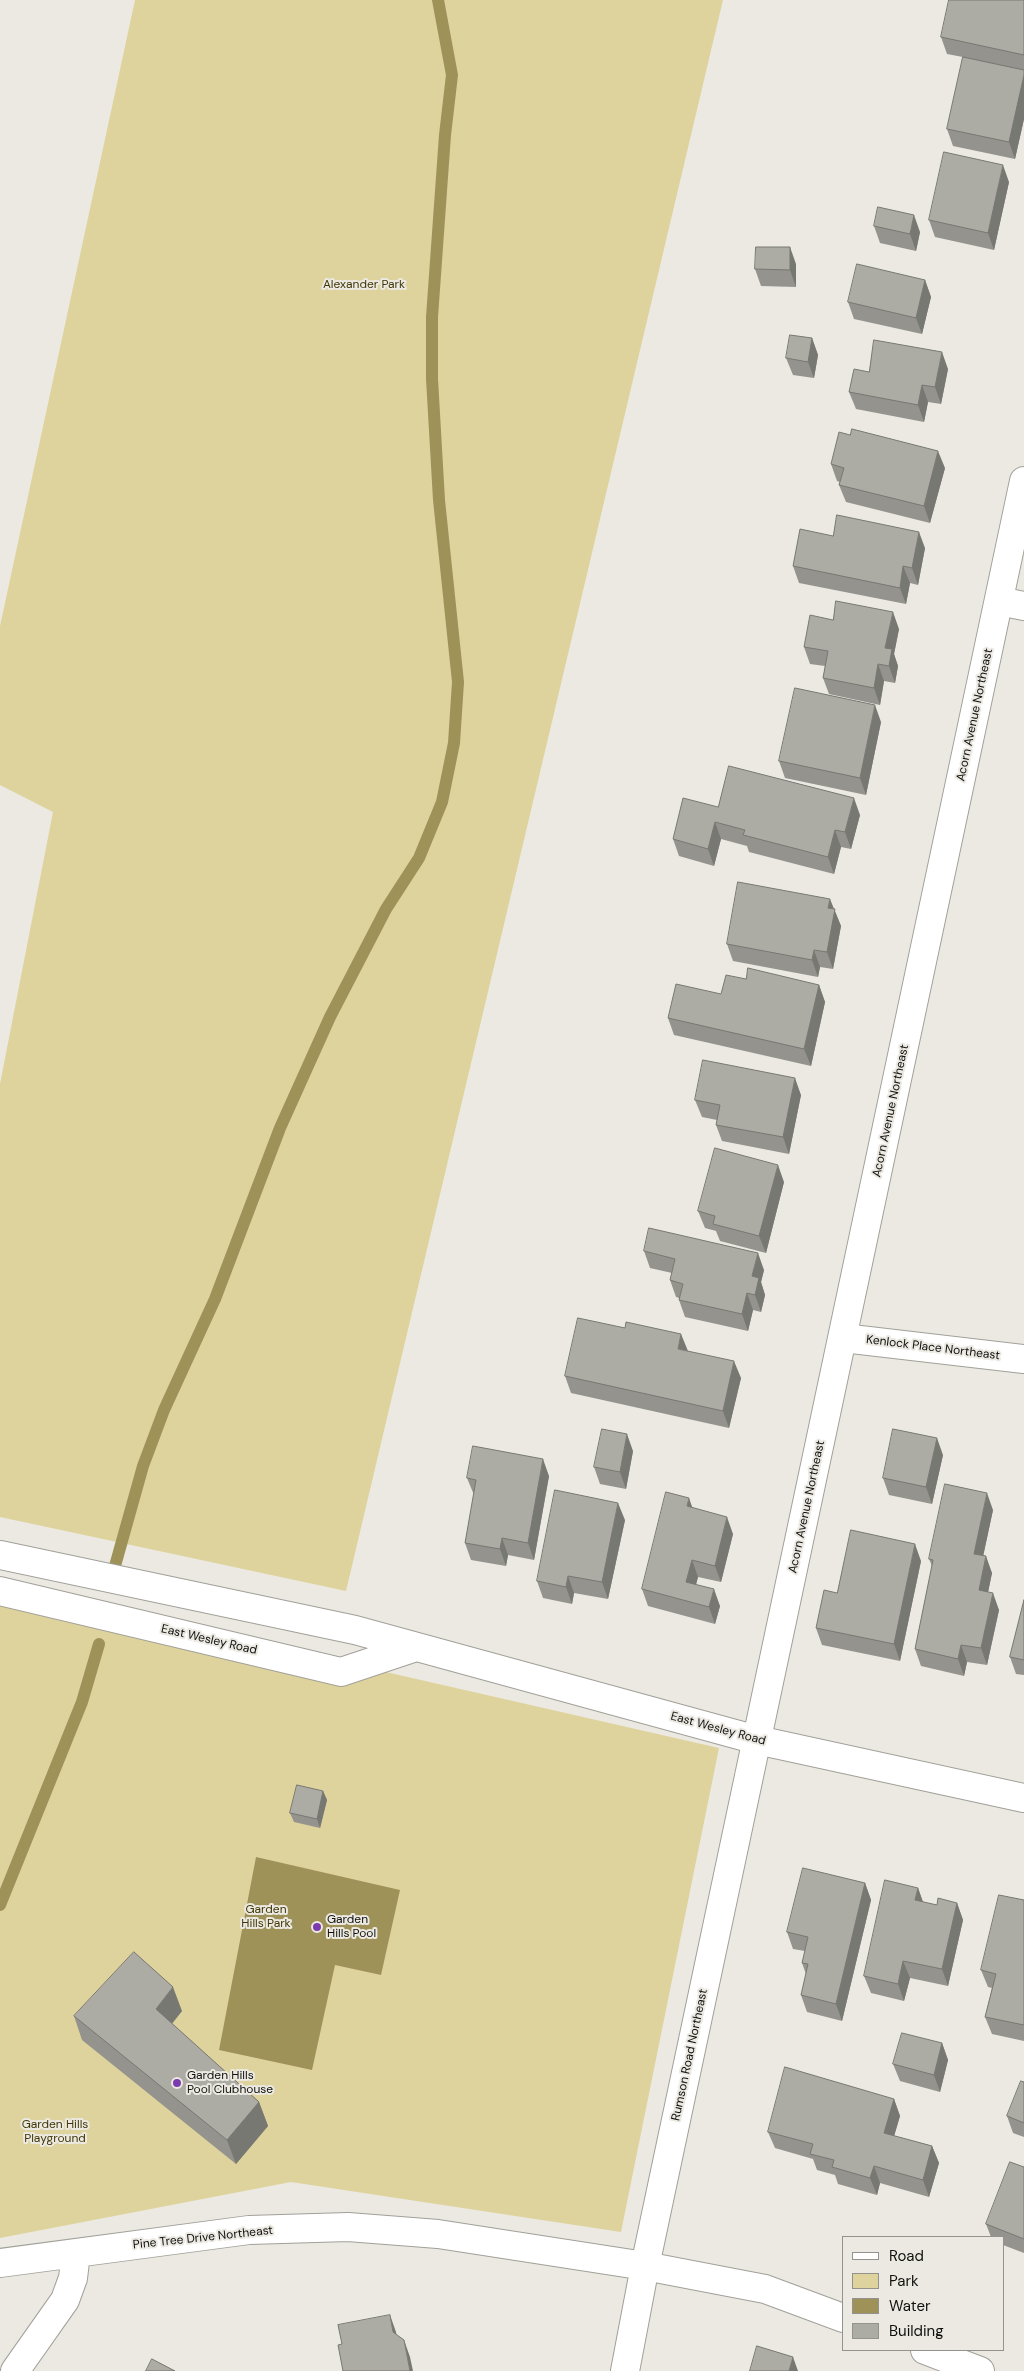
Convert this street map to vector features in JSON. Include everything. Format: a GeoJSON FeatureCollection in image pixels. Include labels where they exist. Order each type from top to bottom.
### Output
{"type":"FeatureCollection","features":[{"type":"Feature","properties":{"kind":"street","name":"Acorn Avenue Northeast"},"geometry":{"type":"LineString","coordinates":[[757,1740],[843,1338],[1011,604],[1024,482]]}},
{"type":"Feature","properties":{"kind":"street","name":"Kenlock Place Northeast"},"geometry":{"type":"LineString","coordinates":[[843,1338],[1024,1359]]}},
{"type":"Feature","properties":{"kind":"street","name":"East Wesley Road"},"geometry":{"type":"LineString","coordinates":[[0,1555],[355,1630],[757,1740],[1024,1798]]}},
{"type":"Feature","properties":{"kind":"street","name":"East Wesley Road"},"geometry":{"type":"LineString","coordinates":[[0,1591],[341,1672],[416,1647]]}},
{"type":"Feature","properties":{"kind":"street","name":"Rumson Road Northeast"},"geometry":{"type":"LineString","coordinates":[[625,2371],[645,2266],[757,1740]]}},
{"type":"Feature","properties":{"kind":"street","name":"Pine Tree Drive Northeast"},"geometry":{"type":"LineString","coordinates":[[0,2263],[250,2230],[348,2227],[438,2234],[645,2266],[765,2289],[842,2318]]}},
{"type":"Feature","properties":{"kind":"street"},"geometry":{"type":"LineString","coordinates":[[14,2371],[65,2300],[73,2278],[76,2253]]}},
{"type":"Feature","properties":{"kind":"street"},"geometry":{"type":"LineString","coordinates":[[928,2351],[980,2371]]}},
{"type":"Feature","properties":{"kind":"green space","name":"Alexander Park"},"geometry":{"type":"Polygon","coordinates":[[[135,0],[723,0],[346,1591],[0,1517],[0,1084],[53,812],[0,785],[0,626],[135,0]]]}},
{"type":"Feature","properties":{"kind":"green space","name":"Garden Hills Park"},"geometry":{"type":"Polygon","coordinates":[[[0,1584],[719,1748],[621,2232],[291,2182],[0,2238],[0,1584]]]}},
{"type":"Feature","properties":{"kind":"water","name":"Garden Hills Pool"},"geometry":{"type":"Polygon","coordinates":[[[256,1857],[400,1890],[381,1975],[335,1965],[312,2070],[219,2050],[256,1857]]]}},
{"type":"Feature","properties":{"kind":"building"},"geometry":{"type":"Polygon","coordinates":[[[949,0],[1024,0],[1024,55],[941,37],[949,0]]]}},
{"type":"Feature","properties":{"kind":"building"},"geometry":{"type":"Polygon","coordinates":[[[963,57],[1024,70],[1009,142],[947,129],[963,57]]]}},
{"type":"Feature","properties":{"kind":"building"},"geometry":{"type":"Polygon","coordinates":[[[944,152],[1003,165],[988,233],[929,220],[944,152]]]}},
{"type":"Feature","properties":{"kind":"building"},"geometry":{"type":"Polygon","coordinates":[[[878,207],[914,215],[910,234],[874,226],[878,207]]]}},
{"type":"Feature","properties":{"kind":"building"},"geometry":{"type":"Polygon","coordinates":[[[756,247],[790,247],[790,270],[755,269],[756,247]]]}},
{"type":"Feature","properties":{"kind":"building"},"geometry":{"type":"Polygon","coordinates":[[[857,264],[925,280],[916,318],[848,302],[857,264]]]}},
{"type":"Feature","properties":{"kind":"building"},"geometry":{"type":"Polygon","coordinates":[[[790,335],[812,338],[808,362],[786,358],[790,335]]]}},
{"type":"Feature","properties":{"kind":"building"},"geometry":{"type":"Polygon","coordinates":[[[874,340],[942,352],[935,387],[922,385],[918,405],[849,392],[854,369],[869,372],[874,340]]]}},
{"type":"Feature","properties":{"kind":"building"},"geometry":{"type":"Polygon","coordinates":[[[852,429],[938,451],[924,506],[839,485],[844,468],[831,464],[839,432],[850,435],[852,429]]]}},
{"type":"Feature","properties":{"kind":"building"},"geometry":{"type":"Polygon","coordinates":[[[837,515],[919,532],[912,568],[903,566],[900,588],[793,566],[800,529],[833,536],[837,515]]]}},
{"type":"Feature","properties":{"kind":"building"},"geometry":{"type":"Polygon","coordinates":[[[836,601],[893,612],[885,648],[892,649],[889,666],[878,664],[874,688],[823,678],[828,651],[804,647],[810,615],[833,620],[836,601]]]}},
{"type":"Feature","properties":{"kind":"building"},"geometry":{"type":"Polygon","coordinates":[[[795,688],[875,705],[860,778],[779,761],[795,688]]]}},
{"type":"Feature","properties":{"kind":"building"},"geometry":{"type":"Polygon","coordinates":[[[729,766],[854,798],[845,832],[835,830],[828,857],[743,835],[745,830],[715,822],[708,849],[673,839],[683,798],[718,807],[729,766]]]}},
{"type":"Feature","properties":{"kind":"building"},"geometry":{"type":"Polygon","coordinates":[[[738,882],[830,899],[828,908],[835,909],[827,952],[814,950],[812,960],[727,944],[738,882]]]}},
{"type":"Feature","properties":{"kind":"building"},"geometry":{"type":"Polygon","coordinates":[[[748,968],[819,985],[804,1049],[668,1018],[676,984],[721,994],[726,975],[746,979],[748,968]]]}},
{"type":"Feature","properties":{"kind":"building"},"geometry":{"type":"Polygon","coordinates":[[[703,1060],[795,1078],[783,1137],[716,1125],[720,1105],[695,1100],[703,1060]]]}},
{"type":"Feature","properties":{"kind":"building"},"geometry":{"type":"Polygon","coordinates":[[[715,1148],[778,1165],[759,1236],[713,1224],[715,1216],[698,1211],[715,1148]]]}},
{"type":"Feature","properties":{"kind":"building"},"geometry":{"type":"Polygon","coordinates":[[[649,1228],[758,1253],[752,1276],[759,1278],[755,1295],[747,1293],[742,1314],[679,1300],[683,1284],[670,1280],[675,1259],[644,1251],[649,1228]]]}},
{"type":"Feature","properties":{"kind":"building"},"geometry":{"type":"Polygon","coordinates":[[[578,1318],[625,1328],[626,1322],[681,1334],[678,1349],[734,1361],[723,1411],[565,1376],[578,1318]]]}},
{"type":"Feature","properties":{"kind":"building"},"geometry":{"type":"Polygon","coordinates":[[[602,1429],[627,1434],[620,1472],[594,1467],[602,1429]]]}},
{"type":"Feature","properties":{"kind":"building"},"geometry":{"type":"Polygon","coordinates":[[[893,1429],[937,1438],[926,1487],[883,1478],[893,1429]]]}},
{"type":"Feature","properties":{"kind":"building"},"geometry":{"type":"Polygon","coordinates":[[[473,1446],[543,1459],[528,1543],[502,1538],[500,1549],[465,1543],[476,1480],[467,1478],[473,1446]]]}},
{"type":"Feature","properties":{"kind":"building"},"geometry":{"type":"Polygon","coordinates":[[[945,1484],[987,1493],[974,1554],[986,1556],[979,1590],[993,1593],[981,1648],[961,1645],[958,1659],[915,1649],[933,1560],[929,1559],[945,1484]]]}},
{"type":"Feature","properties":{"kind":"building"},"geometry":{"type":"Polygon","coordinates":[[[555,1490],[618,1503],[602,1582],[568,1576],[566,1587],[537,1581],[555,1490]]]}},
{"type":"Feature","properties":{"kind":"building"},"geometry":{"type":"Polygon","coordinates":[[[666,1492],[689,1498],[687,1506],[727,1517],[715,1566],[692,1560],[686,1582],[714,1589],[709,1607],[642,1589],[666,1492]]]}},
{"type":"Feature","properties":{"kind":"building"},"geometry":{"type":"Polygon","coordinates":[[[851,1530],[915,1544],[894,1644],[816,1628],[824,1590],[837,1593],[851,1530]]]}},
{"type":"Feature","properties":{"kind":"building"},"geometry":{"type":"Polygon","coordinates":[[[1024,1600],[1024,1660],[1010,1657],[1024,1600]]]}},
{"type":"Feature","properties":{"kind":"building"},"geometry":{"type":"Polygon","coordinates":[[[297,1785],[323,1791],[317,1819],[290,1813],[297,1785]]]}},
{"type":"Feature","properties":{"kind":"building"},"geometry":{"type":"Polygon","coordinates":[[[803,1868],[865,1883],[836,2004],[801,1995],[808,1964],[802,1963],[808,1937],[787,1932],[803,1868]]]}},
{"type":"Feature","properties":{"kind":"building"},"geometry":{"type":"Polygon","coordinates":[[[885,1880],[918,1888],[915,1900],[937,1905],[938,1898],[957,1903],[942,1969],[903,1961],[898,1984],[864,1976],[885,1880]]]}},
{"type":"Feature","properties":{"kind":"building"},"geometry":{"type":"Polygon","coordinates":[[[999,1895],[1024,1900],[1024,2025],[985,2017],[996,1974],[981,1970],[999,1895]]]}},
{"type":"Feature","properties":{"kind":"building","name":"Garden Hills Pool Clubhouse"},"geometry":{"type":"Polygon","coordinates":[[[134,1952],[173,1987],[156,2009],[259,2102],[227,2140],[74,2016],[134,1952]]]}},
{"type":"Feature","properties":{"kind":"building"},"geometry":{"type":"Polygon","coordinates":[[[902,2033],[942,2043],[934,2075],[893,2064],[902,2033]]]}},
{"type":"Feature","properties":{"kind":"building"},"geometry":{"type":"Polygon","coordinates":[[[785,2067],[894,2099],[884,2133],[932,2146],[923,2180],[874,2166],[870,2178],[832,2167],[834,2160],[810,2154],[813,2144],[768,2132],[785,2067]]]}},
{"type":"Feature","properties":{"kind":"building"},"geometry":{"type":"Polygon","coordinates":[[[1021,2081],[1024,2082],[1024,2123],[1007,2116],[1021,2081]]]}},
{"type":"Feature","properties":{"kind":"building"},"geometry":{"type":"Polygon","coordinates":[[[1010,2162],[1024,2167],[1024,2239],[986,2224],[1010,2162]]]}},
{"type":"Feature","properties":{"kind":"building"},"geometry":{"type":"Polygon","coordinates":[[[390,2315],[393,2332],[404,2340],[410,2371],[343,2371],[338,2345],[342,2344],[338,2325],[390,2315]]]}},
{"type":"Feature","properties":{"kind":"building"},"geometry":{"type":"Polygon","coordinates":[[[757,2346],[793,2357],[789,2371],[750,2371],[757,2346]]]}},
{"type":"Feature","properties":{"kind":"building"},"geometry":{"type":"Polygon","coordinates":[[[152,2359],[175,2371],[146,2371],[152,2359]]]}},
{"type":"Feature","properties":{"kind":"waterway"},"geometry":{"type":"LineString","coordinates":[[115,1566],[143,1466],[164,1410],[215,1299],[280,1128],[330,1017],[386,909],[419,858],[442,802],[454,743],[458,682],[439,500],[432,379],[432,317],[445,135],[452,75],[438,0]]}},
{"type":"Feature","properties":{"kind":"waterway"},"geometry":{"type":"LineString","coordinates":[[0,1905],[82,1702],[99,1644]]}},
{"type":"Feature","properties":{"kind":"place","name":"Garden Hills Pool"},"geometry":{"type":"Point","coordinates":[317,1927]}},
{"type":"Feature","properties":{"kind":"place","name":"Garden Hills Pool Clubhouse"},"geometry":{"type":"Point","coordinates":[177,2083]}},
{"type":"Feature","properties":{"kind":"park label","name":"Garden Hills Playground"},"geometry":{"type":"Point","coordinates":[55,2132]}}]}
